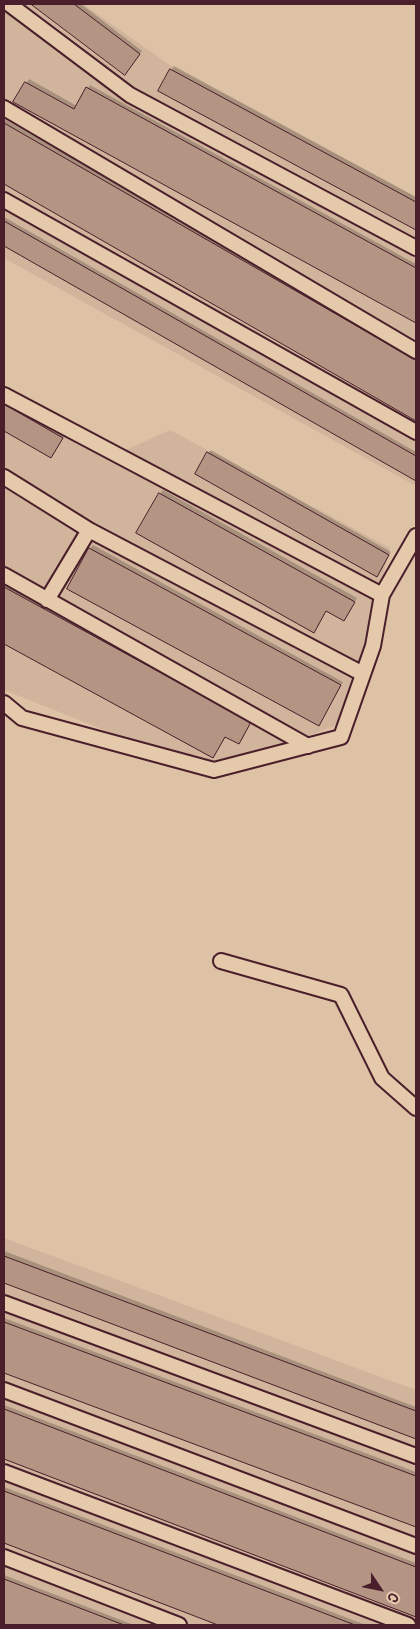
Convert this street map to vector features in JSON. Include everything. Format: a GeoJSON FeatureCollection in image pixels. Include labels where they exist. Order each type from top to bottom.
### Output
{"type":"FeatureCollection","features":[{"type":"Feature","properties":{"kind":"lane"},"geometry":{"type":"LineString","coordinates":[[9,4],[130,95],[416,248]]}},
{"type":"Feature","properties":{"kind":"lane"},"geometry":{"type":"LineString","coordinates":[[4,108],[416,351]]}},
{"type":"Feature","properties":{"kind":"lane"},"geometry":{"type":"LineString","coordinates":[[4,200],[416,432]]}},
{"type":"Feature","properties":{"kind":"lane"},"geometry":{"type":"LineString","coordinates":[[4,395],[382,595]]}},
{"type":"Feature","properties":{"kind":"lane"},"geometry":{"type":"LineString","coordinates":[[4,477],[89,530],[363,674]]}},
{"type":"Feature","properties":{"kind":"lane"},"geometry":{"type":"LineString","coordinates":[[47,600],[89,530]]}},
{"type":"Feature","properties":{"kind":"lane"},"geometry":{"type":"LineString","coordinates":[[4,703],[22,718],[214,770],[341,737],[373,646],[382,595],[416,536]]}},
{"type":"Feature","properties":{"kind":"lane"},"geometry":{"type":"LineString","coordinates":[[4,575],[308,746]]}},
{"type":"Feature","properties":{"kind":"lane"},"geometry":{"type":"LineString","coordinates":[[221,961],[341,995],[382,1078],[416,1108]]}},
{"type":"Feature","properties":{"kind":"lane"},"geometry":{"type":"LineString","coordinates":[[4,1304],[416,1456]]}},
{"type":"Feature","properties":{"kind":"lane"},"geometry":{"type":"LineString","coordinates":[[4,1390],[416,1546]]}},
{"type":"Feature","properties":{"kind":"lane"},"geometry":{"type":"LineString","coordinates":[[4,1472],[408,1625]]}},
{"type":"Feature","properties":{"kind":"lane"},"geometry":{"type":"LineString","coordinates":[[4,1557],[179,1625]]}},
{"type":"Feature","properties":{"kind":"shaded area"},"geometry":{"type":"Polygon","coordinates":[[[4,4],[83,4],[168,64],[416,197],[416,486],[4,258],[4,4]]]}},
{"type":"Feature","properties":{"kind":"shaded area"},"geometry":{"type":"Polygon","coordinates":[[[4,389],[117,454],[170,430],[390,548],[348,721],[209,772],[4,690],[4,389]]]}},
{"type":"Feature","properties":{"kind":"shaded area"},"geometry":{"type":"Polygon","coordinates":[[[4,1238],[416,1390],[416,1625],[4,1625],[4,1238]]]}},
{"type":"Feature","properties":{"kind":"building"},"geometry":{"type":"Polygon","coordinates":[[[31,4],[74,4],[140,54],[125,75],[31,4]]]}},
{"type":"Feature","properties":{"kind":"building"},"geometry":{"type":"Polygon","coordinates":[[[170,69],[416,202],[416,230],[158,91],[170,69]]]}},
{"type":"Feature","properties":{"kind":"building"},"geometry":{"type":"Polygon","coordinates":[[[25,82],[74,109],[86,87],[416,268],[416,323],[13,102],[25,82]]]}},
{"type":"Feature","properties":{"kind":"building"},"geometry":{"type":"Polygon","coordinates":[[[4,123],[416,360],[416,421],[4,184],[4,123]]]}},
{"type":"Feature","properties":{"kind":"building"},"geometry":{"type":"Polygon","coordinates":[[[4,221],[416,456],[416,481],[4,246],[4,221]]]}},
{"type":"Feature","properties":{"kind":"building"},"geometry":{"type":"Polygon","coordinates":[[[4,404],[63,438],[51,458],[4,431],[4,404]]]}},
{"type":"Feature","properties":{"kind":"building"},"geometry":{"type":"Polygon","coordinates":[[[207,452],[389,555],[377,577],[195,474],[207,452]]]}},
{"type":"Feature","properties":{"kind":"building"},"geometry":{"type":"Polygon","coordinates":[[[159,493],[355,602],[344,621],[326,611],[314,633],[136,533],[159,493]]]}},
{"type":"Feature","properties":{"kind":"building"},"geometry":{"type":"Polygon","coordinates":[[[89,548],[341,685],[319,726],[67,589],[89,548]]]}},
{"type":"Feature","properties":{"kind":"building"},"geometry":{"type":"Polygon","coordinates":[[[4,587],[251,722],[239,744],[225,737],[213,758],[4,644],[4,587]]]}},
{"type":"Feature","properties":{"kind":"building"},"geometry":{"type":"Polygon","coordinates":[[[4,1256],[416,1411],[416,1439],[4,1283],[4,1256]]]}},
{"type":"Feature","properties":{"kind":"building"},"geometry":{"type":"Polygon","coordinates":[[[4,1322],[416,1476],[416,1527],[4,1373],[4,1322]]]}},
{"type":"Feature","properties":{"kind":"building"},"geometry":{"type":"Polygon","coordinates":[[[4,1409],[416,1567],[416,1617],[4,1459],[4,1409]]]}},
{"type":"Feature","properties":{"kind":"building"},"geometry":{"type":"Polygon","coordinates":[[[4,1491],[355,1625],[218,1625],[4,1543],[4,1491]]]}},
{"type":"Feature","properties":{"kind":"building"},"geometry":{"type":"Polygon","coordinates":[[[4,1579],[124,1625],[4,1625],[4,1579]]]}}]}
